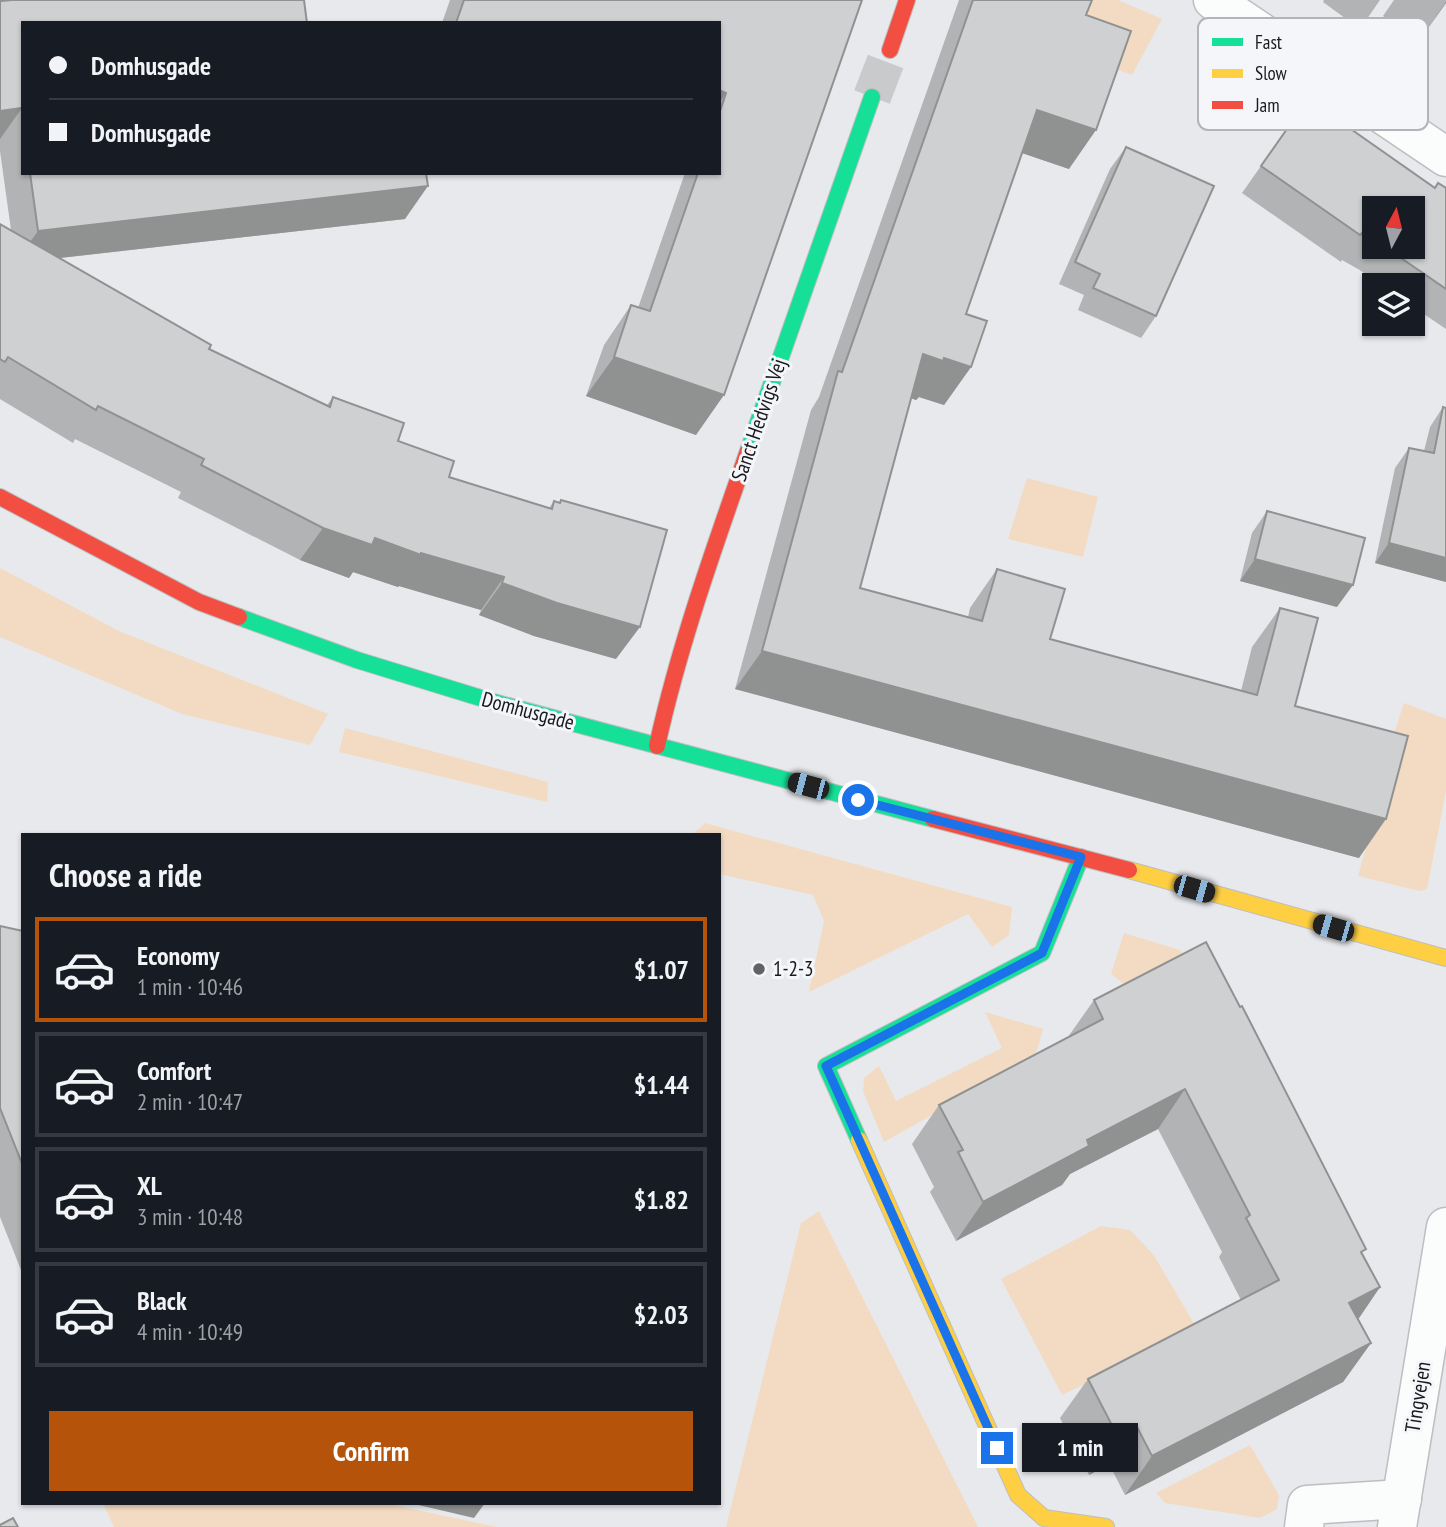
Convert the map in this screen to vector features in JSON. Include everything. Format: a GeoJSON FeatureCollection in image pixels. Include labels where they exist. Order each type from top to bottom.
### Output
{"type":"FeatureCollection","features":[{"type":"Feature","properties":{"kind":"street"},"geometry":{"type":"LineString","coordinates":[[890,50],[906,0]]}},
{"type":"Feature","properties":{"kind":"street"},"geometry":{"type":"LineString","coordinates":[[1213,0],[1240,18]]}},
{"type":"Feature","properties":{"kind":"street","name":"Sanct Hedvigs Vej"},"geometry":{"type":"LineString","coordinates":[[657,746],[665,709],[709,562],[872,97]]}},
{"type":"Feature","properties":{"kind":"street"},"geometry":{"type":"LineString","coordinates":[[1406,130],[1446,157]]}},
{"type":"Feature","properties":{"kind":"street","name":"Domhusgade"},"geometry":{"type":"LineString","coordinates":[[0,497],[199,602],[357,660],[657,746],[1081,857],[1446,958]]}},
{"type":"Feature","properties":{"kind":"street"},"geometry":{"type":"LineString","coordinates":[[1081,857],[1042,953],[826,1066],[1018,1495],[1044,1518],[1106,1527]]}},
{"type":"Feature","properties":{"kind":"street","name":"Tingvejen"},"geometry":{"type":"LineString","coordinates":[[1399,1513],[1446,1227]]}},
{"type":"Feature","properties":{"kind":"street"},"geometry":{"type":"LineString","coordinates":[[1304,1527],[1307,1505],[1399,1513]]}},
{"type":"Feature","properties":{"kind":"shaded area"},"geometry":{"type":"Polygon","coordinates":[[[1049,0],[1118,0],[1162,19],[1132,75],[1071,53],[1049,0]]]}},
{"type":"Feature","properties":{"kind":"shaded area"},"geometry":{"type":"Polygon","coordinates":[[[1027,478],[1098,497],[1083,557],[1008,539],[1027,478]]]}},
{"type":"Feature","properties":{"kind":"shaded area"},"geometry":{"type":"Polygon","coordinates":[[[0,568],[119,631],[328,714],[310,745],[182,714],[0,637],[0,568]]]}},
{"type":"Feature","properties":{"kind":"shaded area"},"geometry":{"type":"Polygon","coordinates":[[[1404,703],[1446,719],[1446,791],[1427,889],[1419,891],[1358,876],[1387,772],[1387,754],[1404,703]]]}},
{"type":"Feature","properties":{"kind":"shaded area"},"geometry":{"type":"Polygon","coordinates":[[[345,728],[548,782],[547,802],[339,752],[345,728]]]}},
{"type":"Feature","properties":{"kind":"shaded area"},"geometry":{"type":"Polygon","coordinates":[[[705,823],[1012,907],[1009,935],[992,947],[968,914],[809,992],[824,921],[813,895],[721,874],[721,833],[694,833],[705,823]]]}},
{"type":"Feature","properties":{"kind":"shaded area"},"geometry":{"type":"Polygon","coordinates":[[[1124,933],[1180,950],[1192,972],[1138,995],[1111,974],[1124,933]]]}},
{"type":"Feature","properties":{"kind":"shaded area"},"geometry":{"type":"Polygon","coordinates":[[[985,1012],[1043,1029],[1035,1057],[884,1142],[863,1091],[864,1078],[879,1066],[896,1101],[1002,1048],[985,1012]]]}},
{"type":"Feature","properties":{"kind":"shaded area"},"geometry":{"type":"Polygon","coordinates":[[[819,1211],[978,1527],[726,1527],[801,1223],[819,1211]]]}},
{"type":"Feature","properties":{"kind":"shaded area"},"geometry":{"type":"Polygon","coordinates":[[[1101,1226],[1130,1230],[1153,1254],[1198,1330],[1062,1395],[1001,1279],[1101,1226]]]}},
{"type":"Feature","properties":{"kind":"shaded area"},"geometry":{"type":"Polygon","coordinates":[[[1250,1445],[1279,1495],[1277,1509],[1260,1518],[1165,1503],[1156,1493],[1250,1445]]]}},
{"type":"Feature","properties":{"kind":"shaded area"},"geometry":{"type":"Polygon","coordinates":[[[104,1505],[393,1505],[497,1527],[114,1527],[104,1505]]]}},
{"type":"Feature","properties":{"kind":"building"},"geometry":{"type":"Polygon","coordinates":[[[304,0],[307,21],[21,21],[21,108],[0,111],[0,1],[304,0]]]}},
{"type":"Feature","properties":{"kind":"building"},"geometry":{"type":"Polygon","coordinates":[[[464,0],[862,0],[724,395],[614,357],[631,305],[650,311],[697,175],[721,175],[721,108],[726,93],[721,91],[721,21],[457,21],[464,0]]]}},
{"type":"Feature","properties":{"kind":"building"},"geometry":{"type":"Polygon","coordinates":[[[973,0],[1092,0],[1086,15],[1131,31],[1096,130],[1037,110],[966,314],[987,321],[971,367],[923,354],[860,588],[982,621],[997,569],[1065,589],[1050,639],[1257,695],[1280,608],[1318,618],[1295,706],[1408,736],[1386,819],[762,651],[838,371],[842,372],[973,0]]]}},
{"type":"Feature","properties":{"kind":"building"},"geometry":{"type":"Polygon","coordinates":[[[1286,130],[1352,130],[1435,188],[1438,183],[1446,188],[1446,289],[1402,259],[1425,259],[1425,196],[1362,196],[1360,235],[1261,166],[1286,130]]]}},
{"type":"Feature","properties":{"kind":"building"},"geometry":{"type":"Polygon","coordinates":[[[1126,147],[1214,186],[1156,316],[1093,288],[1100,274],[1075,262],[1126,147]]]}},
{"type":"Feature","properties":{"kind":"building"},"geometry":{"type":"Polygon","coordinates":[[[30,175],[426,175],[428,186],[38,231],[30,175]]]}},
{"type":"Feature","properties":{"kind":"building"},"geometry":{"type":"Polygon","coordinates":[[[0,224],[211,345],[209,349],[330,407],[333,397],[404,423],[398,441],[454,461],[449,477],[552,509],[554,501],[560,503],[561,500],[667,530],[640,627],[557,603],[502,583],[504,577],[421,555],[375,538],[372,545],[323,528],[201,465],[204,459],[98,406],[96,410],[8,357],[5,362],[0,359],[0,224]]]}},
{"type":"Feature","properties":{"kind":"building"},"geometry":{"type":"Polygon","coordinates":[[[1443,407],[1446,408],[1446,558],[1389,543],[1409,448],[1434,453],[1443,407]]]}},
{"type":"Feature","properties":{"kind":"building"},"geometry":{"type":"Polygon","coordinates":[[[1267,511],[1365,538],[1353,585],[1255,559],[1267,511]]]}},
{"type":"Feature","properties":{"kind":"building"},"geometry":{"type":"Polygon","coordinates":[[[0,926],[21,931],[21,1161],[0,1108],[0,926]]]}},
{"type":"Feature","properties":{"kind":"building"},"geometry":{"type":"Polygon","coordinates":[[[1206,942],[1240,1007],[1242,1006],[1366,1249],[1361,1252],[1380,1287],[1349,1303],[1371,1343],[1152,1456],[1136,1425],[1117,1435],[1088,1379],[1279,1280],[1246,1218],[1250,1215],[1185,1089],[1087,1140],[1089,1146],[983,1202],[958,1152],[963,1150],[939,1105],[1103,1019],[1094,1000],[1206,942]]]}},
{"type":"Feature","properties":{"kind":"building"},"geometry":{"type":"Polygon","coordinates":[[[13,1518],[18,1527],[0,1527],[0,1525],[13,1518]]]}},
{"type":"Feature","properties":{"kind":"tunnel"},"geometry":{"type":"LineString","coordinates":[[872,97],[890,50]]}},
{"type":"Feature","properties":{"kind":"traffic: fast"},"geometry":{"type":"LineString","coordinates":[[748,451],[872,97]]}},
{"type":"Feature","properties":{"kind":"traffic: fast"},"geometry":{"type":"LineString","coordinates":[[239,617],[357,660],[497,703],[933,819]]}},
{"type":"Feature","properties":{"kind":"traffic: fast"},"geometry":{"type":"LineString","coordinates":[[859,1140],[826,1066],[1042,953],[1081,857]]}},
{"type":"Feature","properties":{"kind":"traffic: slow"},"geometry":{"type":"LineString","coordinates":[[1129,870],[1446,958]]}},
{"type":"Feature","properties":{"kind":"traffic: slow"},"geometry":{"type":"LineString","coordinates":[[859,1140],[1018,1495],[1044,1518],[1106,1527]]}},
{"type":"Feature","properties":{"kind":"traffic: jam"},"geometry":{"type":"LineString","coordinates":[[890,50],[907,0]]}},
{"type":"Feature","properties":{"kind":"traffic: jam"},"geometry":{"type":"LineString","coordinates":[[657,746],[686,634],[748,451]]}},
{"type":"Feature","properties":{"kind":"traffic: jam"},"geometry":{"type":"LineString","coordinates":[[0,497],[199,602],[239,617]]}},
{"type":"Feature","properties":{"kind":"traffic: jam"},"geometry":{"type":"LineString","coordinates":[[933,819],[1129,870]]}},
{"type":"Feature","properties":{"kind":"place","name":"1-2-3"},"geometry":{"type":"Point","coordinates":[759,969]}},
{"type":"Feature","properties":{"kind":"route"},"geometry":{"type":"LineString","coordinates":[[858,800],[1081,857],[1042,953],[826,1066],[997,1448]]}}]}
